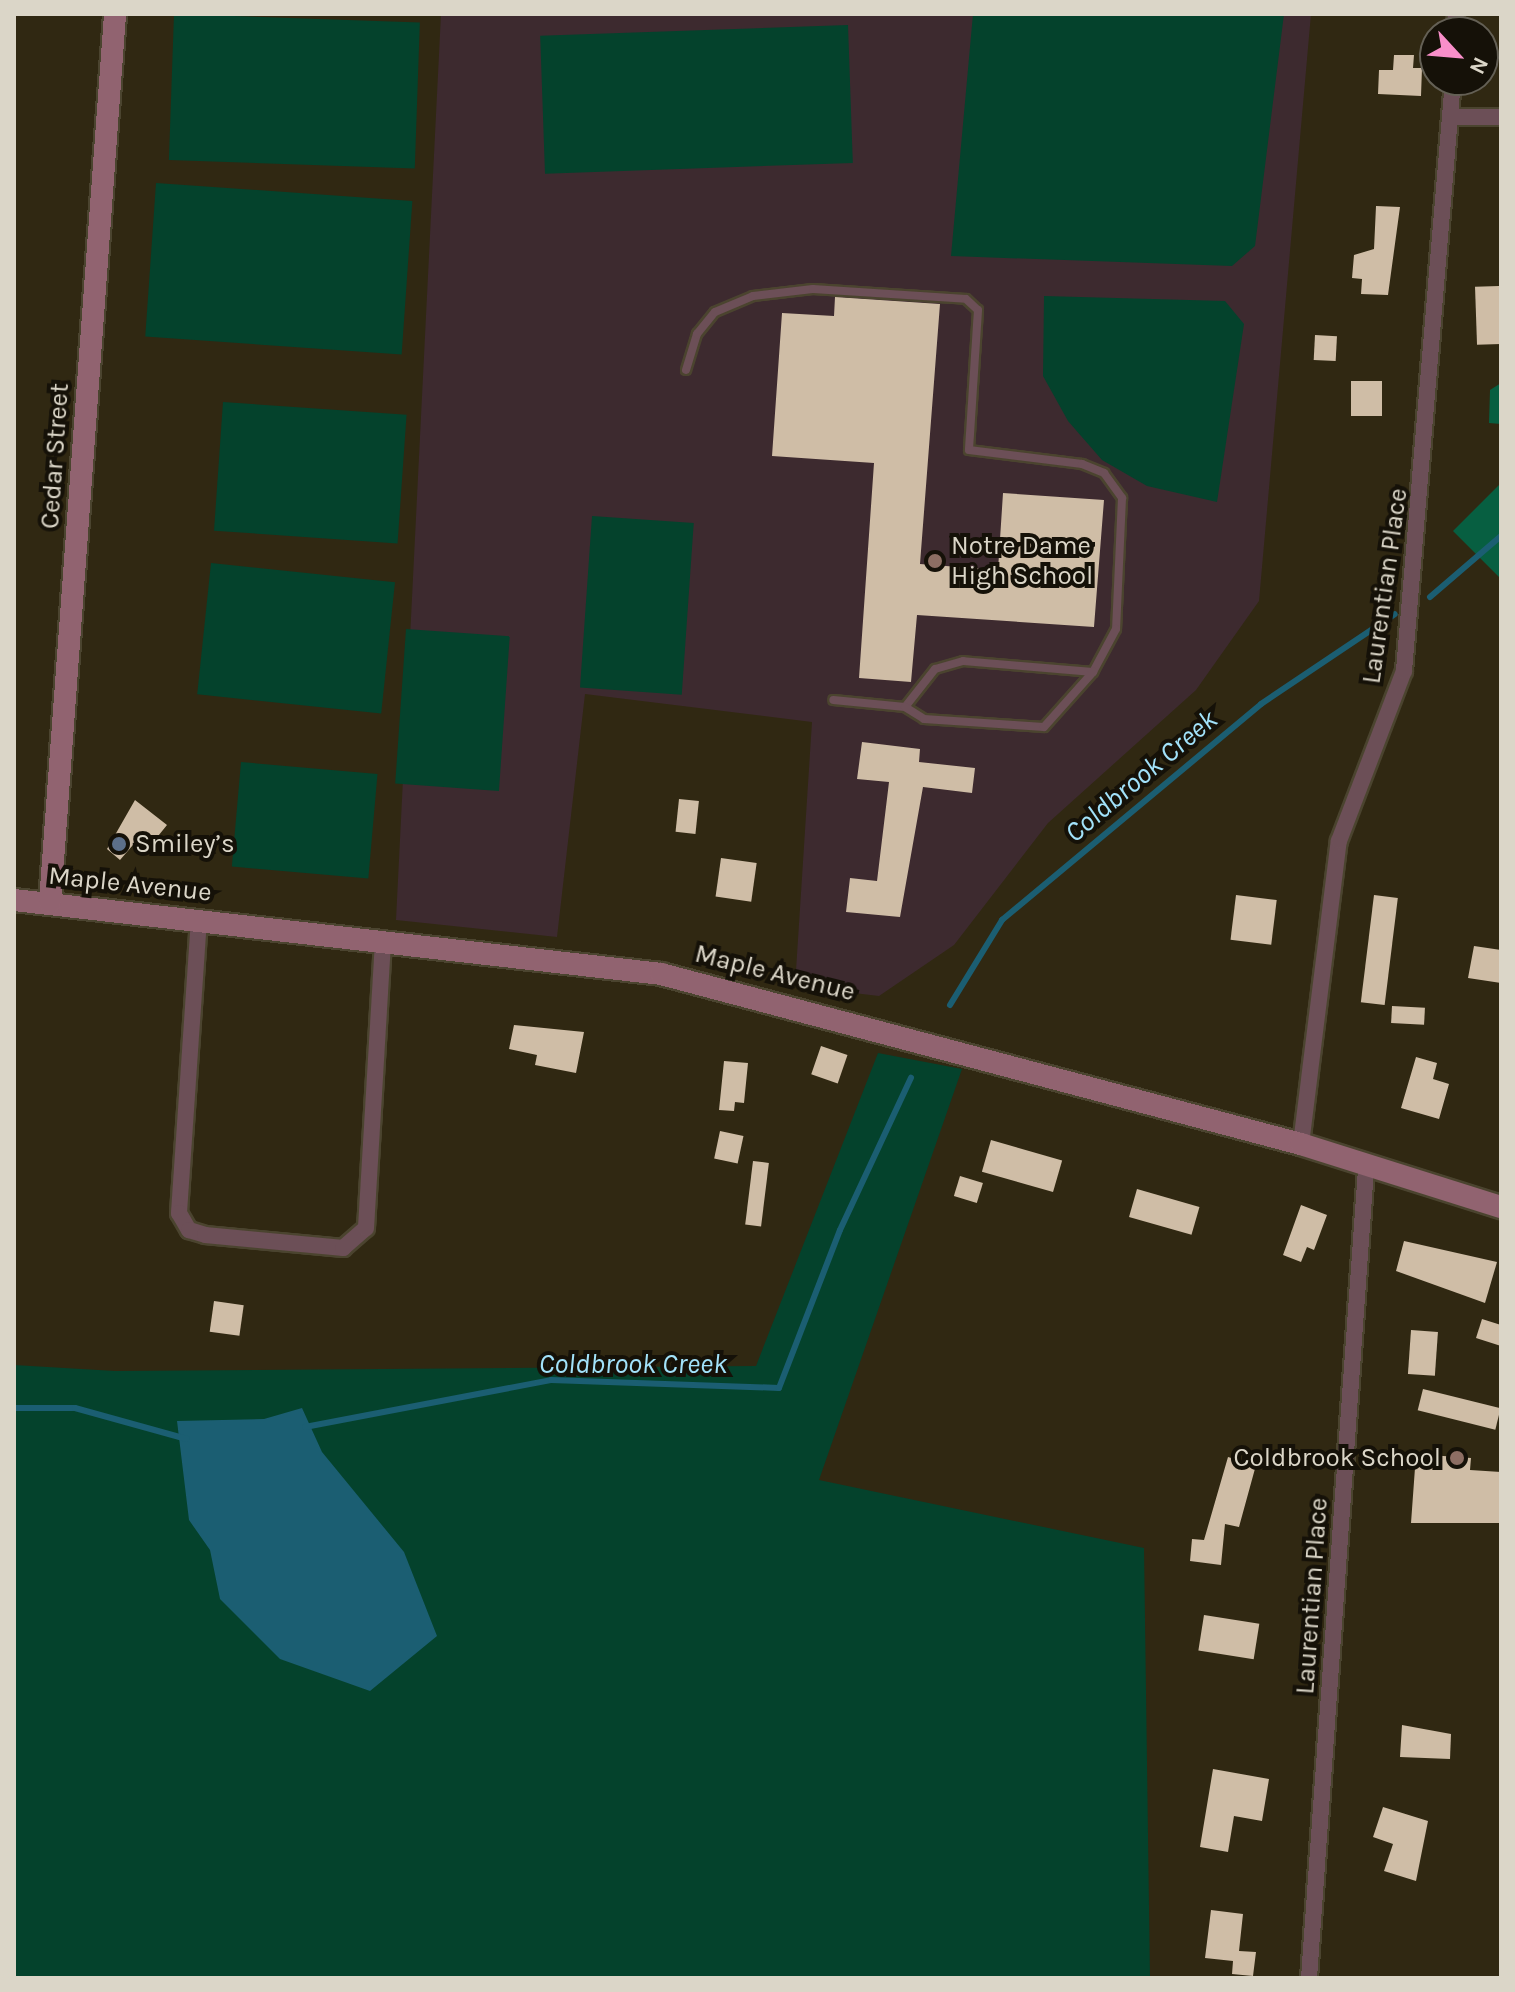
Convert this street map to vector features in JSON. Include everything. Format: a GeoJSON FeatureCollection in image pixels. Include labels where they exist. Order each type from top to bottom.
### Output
{"type":"FeatureCollection","features":[{"type":"Feature","properties":{"kind":"main road","name":"Cedar Street"},"geometry":{"type":"LineString","coordinates":[[50,902],[115,14]]}},
{"type":"Feature","properties":{"kind":"main road","name":"Maple Avenue"},"geometry":{"type":"LineString","coordinates":[[14,900],[661,974],[1301,1144],[1366,1169],[1501,1207]]}},
{"type":"Feature","properties":{"kind":"street","name":"Laurentian Place"},"geometry":{"type":"LineString","coordinates":[[1301,1144],[1339,841],[1404,671],[1452,96]]}},
{"type":"Feature","properties":{"kind":"street"},"geometry":{"type":"LineString","coordinates":[[1451,117],[1501,117]]}},
{"type":"Feature","properties":{"kind":"street"},"geometry":{"type":"LineString","coordinates":[[199,919],[179,1213],[189,1230],[205,1235],[343,1248],[366,1228],[383,940]]}},
{"type":"Feature","properties":{"kind":"street","name":"Laurentian Place"},"geometry":{"type":"LineString","coordinates":[[1309,1978],[1366,1169]]}},
{"type":"Feature","properties":{"kind":"lane"},"geometry":{"type":"LineString","coordinates":[[686,370],[697,334],[715,312],[753,296],[813,289],[966,299],[978,310],[969,450],[1082,464],[1104,473],[1122,498],[1118,615],[1093,672],[1044,727],[924,719],[905,707],[833,700]]}},
{"type":"Feature","properties":{"kind":"lane"},"geometry":{"type":"LineString","coordinates":[[905,707],[935,669],[963,661],[1093,672]]}},
{"type":"Feature","properties":{"kind":"shaded area"},"geometry":{"type":"Polygon","coordinates":[[[441,14],[1311,14],[1259,601],[1196,690],[1048,823],[954,945],[879,996],[795,986],[812,722],[585,694],[557,937],[396,920],[441,14]]]}},
{"type":"Feature","properties":{"kind":"green space"},"geometry":{"type":"Polygon","coordinates":[[[174,14],[420,23],[415,168],[169,160],[174,14]]]}},
{"type":"Feature","properties":{"kind":"green space"},"geometry":{"type":"Polygon","coordinates":[[[973,14],[1284,14],[1255,246],[1232,266],[951,256],[973,14]]]}},
{"type":"Feature","properties":{"kind":"green space"},"geometry":{"type":"Polygon","coordinates":[[[848,25],[853,163],[545,174],[540,36],[848,25]]]}},
{"type":"Feature","properties":{"kind":"green space"},"geometry":{"type":"Polygon","coordinates":[[[156,183],[412,201],[402,355],[145,337],[156,183]]]}},
{"type":"Feature","properties":{"kind":"green space"},"geometry":{"type":"Polygon","coordinates":[[[1044,296],[1225,301],[1244,324],[1217,502],[1147,486],[1102,460],[1068,421],[1043,376],[1044,296]]]}},
{"type":"Feature","properties":{"kind":"green space"},"geometry":{"type":"Polygon","coordinates":[[[1501,383],[1501,424],[1489,423],[1490,390],[1501,383]]]}},
{"type":"Feature","properties":{"kind":"green space"},"geometry":{"type":"Polygon","coordinates":[[[223,402],[407,415],[398,544],[214,531],[223,402]]]}},
{"type":"Feature","properties":{"kind":"green space"},"geometry":{"type":"Polygon","coordinates":[[[1501,483],[1501,579],[1453,531],[1501,483]]]}},
{"type":"Feature","properties":{"kind":"green space"},"geometry":{"type":"Polygon","coordinates":[[[592,516],[694,523],[682,695],[580,688],[592,516]]]}},
{"type":"Feature","properties":{"kind":"green space"},"geometry":{"type":"Polygon","coordinates":[[[211,563],[395,582],[381,714],[197,694],[211,563]]]}},
{"type":"Feature","properties":{"kind":"green space"},"geometry":{"type":"Polygon","coordinates":[[[406,629],[510,636],[499,791],[395,784],[406,629]]]}},
{"type":"Feature","properties":{"kind":"green space"},"geometry":{"type":"Polygon","coordinates":[[[241,762],[377,774],[368,879],[232,867],[241,762]]]}},
{"type":"Feature","properties":{"kind":"green space"},"geometry":{"type":"Polygon","coordinates":[[[878,1053],[962,1069],[819,1480],[1144,1548],[1150,1978],[14,1978],[14,1365],[115,1371],[756,1366],[878,1053]]]}},
{"type":"Feature","properties":{"kind":"water"},"geometry":{"type":"Polygon","coordinates":[[[302,1408],[322,1452],[404,1552],[437,1636],[370,1691],[280,1659],[220,1599],[210,1550],[189,1520],[177,1421],[264,1419],[302,1408]]]}},
{"type":"Feature","properties":{"kind":"building"},"geometry":{"type":"Polygon","coordinates":[[[1394,55],[1414,55],[1413,68],[1419,68],[1419,96],[1378,94],[1379,70],[1393,70],[1394,55]]]}},
{"type":"Feature","properties":{"kind":"building"},"geometry":{"type":"Polygon","coordinates":[[[1376,206],[1400,207],[1388,295],[1361,294],[1362,279],[1352,278],[1354,255],[1374,249],[1376,206]]]}},
{"type":"Feature","properties":{"kind":"building"},"geometry":{"type":"Polygon","coordinates":[[[1499,286],[1501,344],[1477,345],[1475,287],[1499,286]]]}},
{"type":"Feature","properties":{"kind":"building"},"geometry":{"type":"Polygon","coordinates":[[[835,297],[940,304],[920,564],[998,570],[1003,493],[1104,500],[1094,627],[917,615],[911,682],[859,678],[874,463],[772,456],[782,313],[834,316],[835,297]]]}},
{"type":"Feature","properties":{"kind":"building"},"geometry":{"type":"Polygon","coordinates":[[[1315,335],[1337,336],[1336,361],[1314,360],[1315,335]]]}},
{"type":"Feature","properties":{"kind":"building"},"geometry":{"type":"Polygon","coordinates":[[[1351,381],[1382,381],[1382,416],[1351,416],[1351,381]]]}},
{"type":"Feature","properties":{"kind":"building"},"geometry":{"type":"Polygon","coordinates":[[[862,742],[920,749],[919,762],[975,768],[972,793],[923,787],[900,917],[846,912],[850,878],[877,881],[889,782],[857,779],[862,742]]]}},
{"type":"Feature","properties":{"kind":"building"},"geometry":{"type":"Polygon","coordinates":[[[679,799],[699,801],[695,834],[676,832],[679,799]]]}},
{"type":"Feature","properties":{"kind":"building"},"geometry":{"type":"Polygon","coordinates":[[[135,800],[167,825],[150,846],[139,838],[120,860],[107,849],[135,800]]]}},
{"type":"Feature","properties":{"kind":"building"},"geometry":{"type":"Polygon","coordinates":[[[721,858],[757,863],[751,902],[716,897],[721,858]]]}},
{"type":"Feature","properties":{"kind":"building"},"geometry":{"type":"Polygon","coordinates":[[[1236,895],[1277,900],[1271,945],[1231,940],[1236,895]]]}},
{"type":"Feature","properties":{"kind":"building"},"geometry":{"type":"Polygon","coordinates":[[[1374,895],[1398,898],[1385,1005],[1361,1002],[1374,895]]]}},
{"type":"Feature","properties":{"kind":"building"},"geometry":{"type":"Polygon","coordinates":[[[1474,946],[1501,950],[1501,983],[1468,978],[1474,946]]]}},
{"type":"Feature","properties":{"kind":"building"},"geometry":{"type":"Polygon","coordinates":[[[1392,1006],[1425,1008],[1424,1025],[1391,1023],[1392,1006]]]}},
{"type":"Feature","properties":{"kind":"building"},"geometry":{"type":"Polygon","coordinates":[[[514,1025],[584,1032],[576,1073],[535,1065],[537,1055],[509,1049],[514,1025]]]}},
{"type":"Feature","properties":{"kind":"building"},"geometry":{"type":"Polygon","coordinates":[[[821,1046],[847,1055],[838,1083],[811,1074],[821,1046]]]}},
{"type":"Feature","properties":{"kind":"building"},"geometry":{"type":"Polygon","coordinates":[[[1416,1057],[1437,1063],[1433,1079],[1449,1084],[1439,1119],[1401,1108],[1416,1057]]]}},
{"type":"Feature","properties":{"kind":"building"},"geometry":{"type":"Polygon","coordinates":[[[724,1061],[748,1063],[744,1103],[735,1102],[734,1111],[719,1110],[724,1061]]]}},
{"type":"Feature","properties":{"kind":"building"},"geometry":{"type":"Polygon","coordinates":[[[720,1131],[743,1136],[738,1163],[714,1158],[720,1131]]]}},
{"type":"Feature","properties":{"kind":"building"},"geometry":{"type":"Polygon","coordinates":[[[991,1140],[1062,1160],[1053,1192],[982,1172],[991,1140]]]}},
{"type":"Feature","properties":{"kind":"building"},"geometry":{"type":"Polygon","coordinates":[[[753,1161],[769,1163],[761,1226],[745,1225],[753,1161]]]}},
{"type":"Feature","properties":{"kind":"building"},"geometry":{"type":"Polygon","coordinates":[[[960,1176],[983,1183],[977,1203],[954,1196],[960,1176]]]}},
{"type":"Feature","properties":{"kind":"building"},"geometry":{"type":"Polygon","coordinates":[[[1137,1189],[1199,1207],[1191,1235],[1129,1217],[1137,1189]]]}},
{"type":"Feature","properties":{"kind":"building"},"geometry":{"type":"Polygon","coordinates":[[[1301,1205],[1327,1215],[1314,1250],[1307,1247],[1301,1262],[1283,1255],[1301,1205]]]}},
{"type":"Feature","properties":{"kind":"building"},"geometry":{"type":"Polygon","coordinates":[[[1404,1241],[1497,1262],[1485,1303],[1396,1271],[1404,1241]]]}},
{"type":"Feature","properties":{"kind":"building"},"geometry":{"type":"Polygon","coordinates":[[[214,1301],[244,1305],[239,1336],[210,1332],[214,1301]]]}},
{"type":"Feature","properties":{"kind":"building"},"geometry":{"type":"Polygon","coordinates":[[[1482,1319],[1501,1325],[1501,1346],[1476,1338],[1482,1319]]]}},
{"type":"Feature","properties":{"kind":"building"},"geometry":{"type":"Polygon","coordinates":[[[1411,1330],[1438,1332],[1435,1376],[1408,1374],[1411,1330]]]}},
{"type":"Feature","properties":{"kind":"building"},"geometry":{"type":"Polygon","coordinates":[[[1423,1389],[1501,1408],[1495,1430],[1418,1410],[1423,1389]]]}},
{"type":"Feature","properties":{"kind":"building"},"geometry":{"type":"Polygon","coordinates":[[[1416,1454],[1471,1458],[1470,1470],[1501,1472],[1501,1523],[1411,1523],[1416,1454]]]}},
{"type":"Feature","properties":{"kind":"building"},"geometry":{"type":"Polygon","coordinates":[[[1228,1457],[1256,1465],[1239,1527],[1225,1524],[1221,1565],[1190,1561],[1192,1539],[1204,1540],[1228,1457]]]}},
{"type":"Feature","properties":{"kind":"building"},"geometry":{"type":"Polygon","coordinates":[[[1204,1615],[1259,1624],[1254,1659],[1198,1651],[1204,1615]]]}},
{"type":"Feature","properties":{"kind":"building"},"geometry":{"type":"Polygon","coordinates":[[[1402,1725],[1451,1734],[1450,1759],[1400,1757],[1402,1725]]]}},
{"type":"Feature","properties":{"kind":"building"},"geometry":{"type":"Polygon","coordinates":[[[1213,1769],[1269,1779],[1262,1821],[1234,1816],[1228,1852],[1200,1847],[1213,1769]]]}},
{"type":"Feature","properties":{"kind":"building"},"geometry":{"type":"Polygon","coordinates":[[[1383,1807],[1428,1821],[1416,1881],[1384,1871],[1393,1844],[1373,1837],[1383,1807]]]}},
{"type":"Feature","properties":{"kind":"building"},"geometry":{"type":"Polygon","coordinates":[[[1211,1910],[1243,1914],[1239,1951],[1256,1952],[1253,1976],[1232,1974],[1233,1961],[1205,1958],[1211,1910]]]}},
{"type":"Feature","properties":{"kind":"waterway","name":"Coldbrook Creek"},"geometry":{"type":"LineString","coordinates":[[1430,597],[1501,536]]}},
{"type":"Feature","properties":{"kind":"waterway","name":"Coldbrook Creek"},"geometry":{"type":"LineString","coordinates":[[950,1005],[1002,920],[1261,704],[1395,614]]}},
{"type":"Feature","properties":{"kind":"waterway","name":"Coldbrook Creek"},"geometry":{"type":"LineString","coordinates":[[305,1427],[551,1380],[779,1388],[840,1230],[911,1078]]}},
{"type":"Feature","properties":{"kind":"waterway","name":"Coldbrook Creek"},"geometry":{"type":"LineString","coordinates":[[14,1408],[75,1408],[187,1439]]}},
{"type":"Feature","properties":{"kind":"place","name":"Notre Dame High School"},"geometry":{"type":"Point","coordinates":[935,561]}},
{"type":"Feature","properties":{"kind":"place","name":"Smiley’s"},"geometry":{"type":"Point","coordinates":[119,844]}},
{"type":"Feature","properties":{"kind":"place","name":"Coldbrook School"},"geometry":{"type":"Point","coordinates":[1457,1458]}}]}
